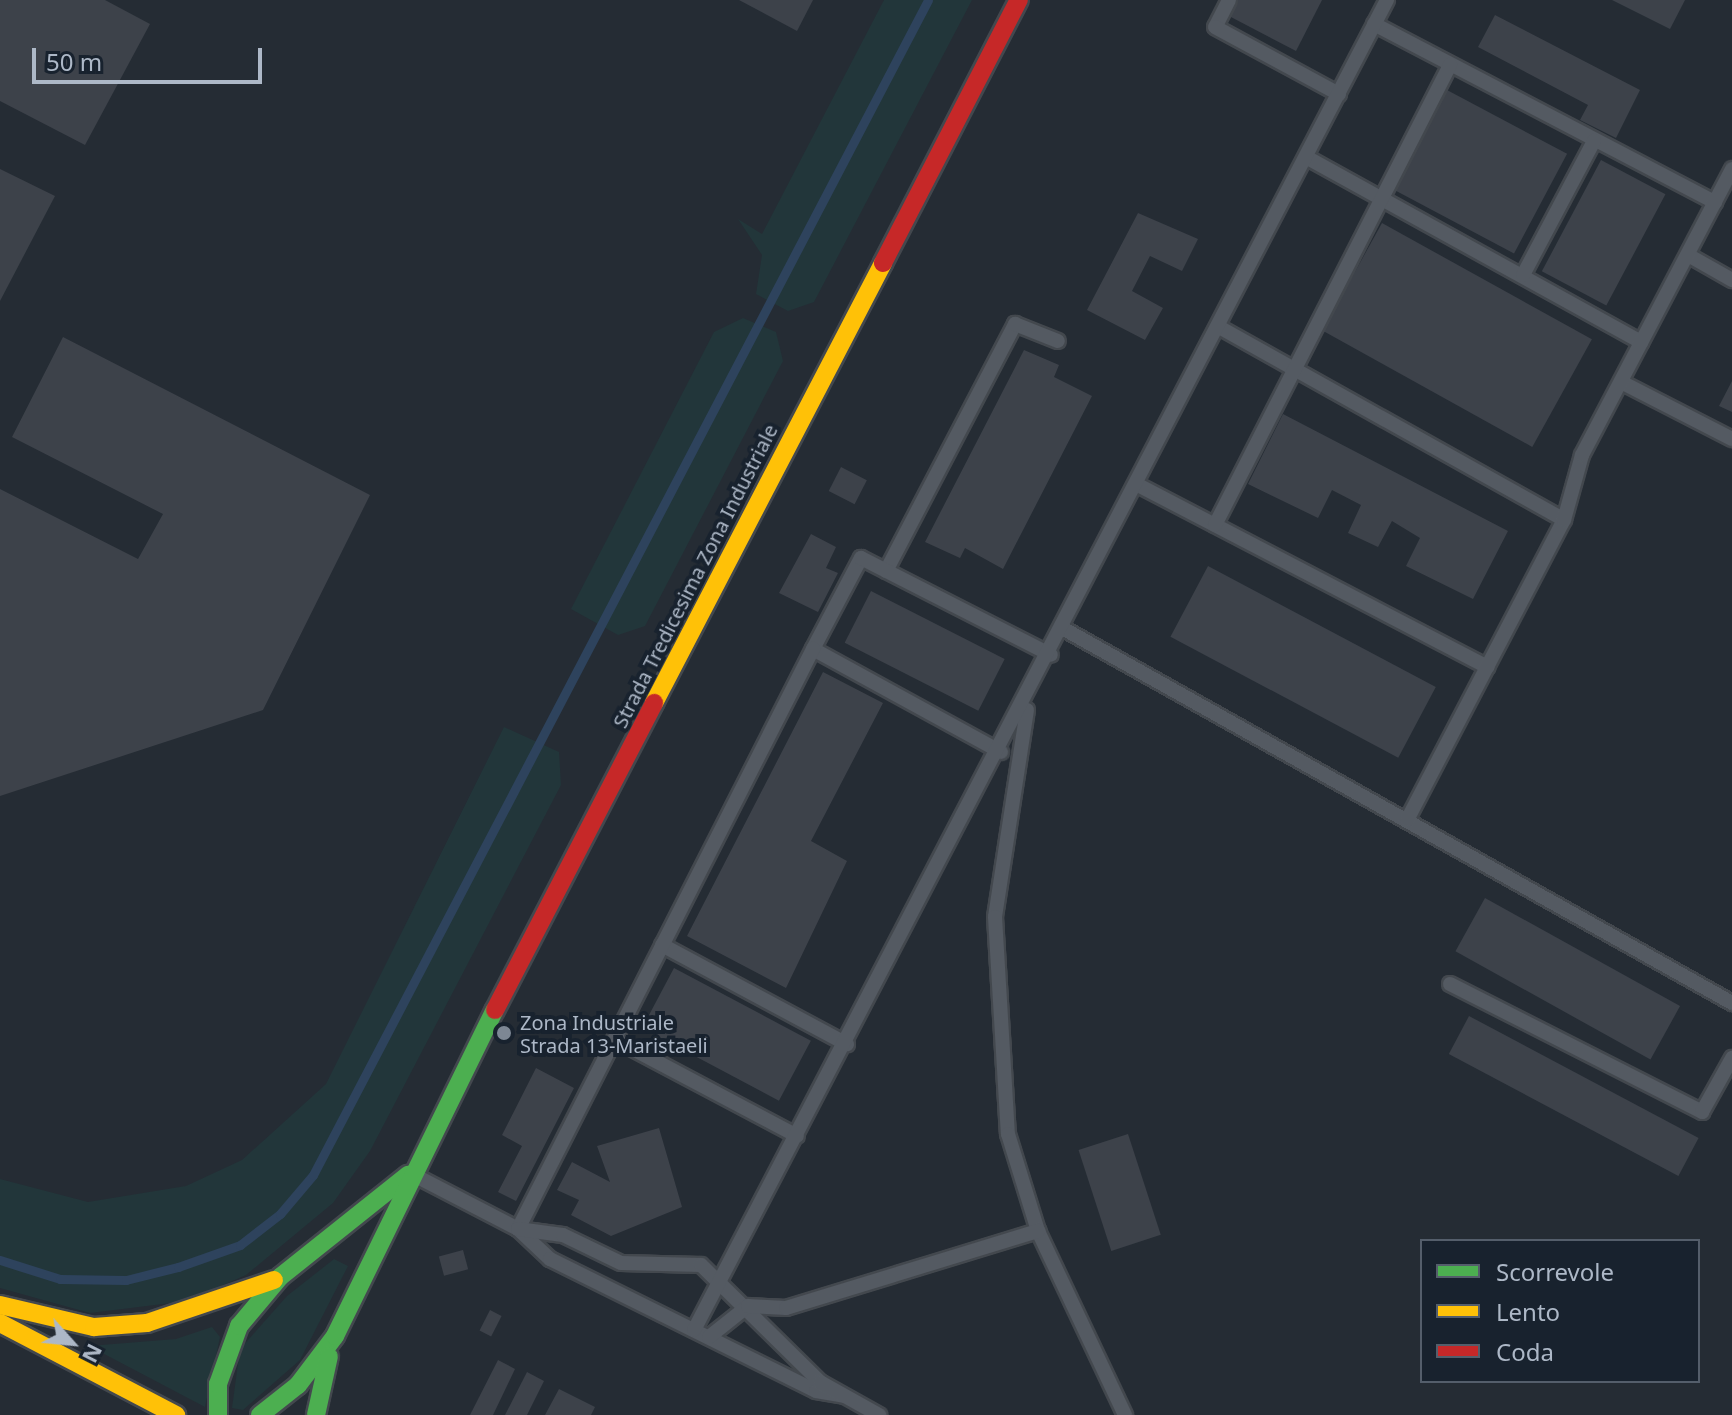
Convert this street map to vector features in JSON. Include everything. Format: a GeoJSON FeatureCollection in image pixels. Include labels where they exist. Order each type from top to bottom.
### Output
{"type":"FeatureCollection","features":[{"type":"Feature","properties":{"kind":"street","name":"Strada Tredicesima Zona Industriale"},"geometry":{"type":"LineString","coordinates":[[410,1173],[1019,0]]}},
{"type":"Feature","properties":{"kind":"street"},"geometry":{"type":"LineString","coordinates":[[218,1415],[225,1355],[239,1326],[280,1277],[355,1224],[410,1173]]}},
{"type":"Feature","properties":{"kind":"street"},"geometry":{"type":"LineString","coordinates":[[260,1415],[298,1385],[335,1336],[391,1234],[410,1173]]}},
{"type":"Feature","properties":{"kind":"street"},"geometry":{"type":"LineString","coordinates":[[0,1305],[94,1327],[147,1323],[280,1277]]}},
{"type":"Feature","properties":{"kind":"street"},"geometry":{"type":"LineString","coordinates":[[0,1323],[176,1415]]}},
{"type":"Feature","properties":{"kind":"street"},"geometry":{"type":"LineString","coordinates":[[316,1415],[335,1336]]}},
{"type":"Feature","properties":{"kind":"lane"},"geometry":{"type":"LineString","coordinates":[[1229,0],[1215,27],[1339,94]]}},
{"type":"Feature","properties":{"kind":"lane"},"geometry":{"type":"LineString","coordinates":[[694,1330],[1001,752],[1387,0]]}},
{"type":"Feature","properties":{"kind":"lane"},"geometry":{"type":"LineString","coordinates":[[1374,24],[1715,202]]}},
{"type":"Feature","properties":{"kind":"lane"},"geometry":{"type":"LineString","coordinates":[[1215,525],[1450,65]]}},
{"type":"Feature","properties":{"kind":"lane"},"geometry":{"type":"LineString","coordinates":[[1523,275],[1594,141]]}},
{"type":"Feature","properties":{"kind":"lane"},"geometry":{"type":"LineString","coordinates":[[1306,157],[1641,342]]}},
{"type":"Feature","properties":{"kind":"lane"},"geometry":{"type":"LineString","coordinates":[[1407,820],[1564,520],[1582,455],[1732,169]]}},
{"type":"Feature","properties":{"kind":"lane"},"geometry":{"type":"LineString","coordinates":[[1688,255],[1732,280]]}},
{"type":"Feature","properties":{"kind":"lane"},"geometry":{"type":"LineString","coordinates":[[886,571],[1015,324],[1058,341]]}},
{"type":"Feature","properties":{"kind":"lane"},"geometry":{"type":"LineString","coordinates":[[1219,327],[1564,520]]}},
{"type":"Feature","properties":{"kind":"lane"},"geometry":{"type":"LineString","coordinates":[[1621,382],[1732,439]]}},
{"type":"Feature","properties":{"kind":"lane"},"geometry":{"type":"LineString","coordinates":[[1138,485],[1487,667]]}},
{"type":"Feature","properties":{"kind":"lane"},"geometry":{"type":"LineString","coordinates":[[518,1229],[861,558],[1051,655]]}},
{"type":"Feature","properties":{"kind":"lane"},"geometry":{"type":"LineString","coordinates":[[1064,629],[1732,1003]]}},
{"type":"Feature","properties":{"kind":"lane"},"geometry":{"type":"LineString","coordinates":[[813,649],[1001,752]]}},
{"type":"Feature","properties":{"kind":"lane"},"geometry":{"type":"LineString","coordinates":[[1029,698],[995,917],[1008,1134],[1038,1231],[1125,1415]]}},
{"type":"Feature","properties":{"kind":"lane"},"geometry":{"type":"LineString","coordinates":[[662,945],[847,1044]]}},
{"type":"Feature","properties":{"kind":"lane"},"geometry":{"type":"LineString","coordinates":[[1450,984],[1702,1112],[1732,1058]]}},
{"type":"Feature","properties":{"kind":"lane"},"geometry":{"type":"LineString","coordinates":[[614,1039],[797,1136]]}},
{"type":"Feature","properties":{"kind":"lane"},"geometry":{"type":"LineString","coordinates":[[410,1173],[518,1229],[550,1259],[694,1330],[843,1396]]}},
{"type":"Feature","properties":{"kind":"lane"},"geometry":{"type":"LineString","coordinates":[[518,1229],[563,1235],[621,1263],[701,1265],[723,1278],[820,1382],[879,1415]]}},
{"type":"Feature","properties":{"kind":"lane"},"geometry":{"type":"LineString","coordinates":[[709,1337],[748,1306],[786,1308],[1038,1231]]}},
{"type":"Feature","properties":{"kind":"green space"},"geometry":{"type":"Polygon","coordinates":[[[884,0],[972,0],[814,302],[788,311],[756,294],[762,255],[738,219],[762,234],[884,0]]]}},
{"type":"Feature","properties":{"kind":"green space"},"geometry":{"type":"Polygon","coordinates":[[[743,318],[776,332],[783,361],[645,626],[618,635],[571,609],[714,332],[743,318]]]}},
{"type":"Feature","properties":{"kind":"green space"},"geometry":{"type":"Polygon","coordinates":[[[504,727],[559,752],[561,785],[370,1151],[333,1203],[246,1275],[187,1301],[90,1313],[0,1288],[0,1179],[88,1202],[186,1186],[242,1160],[326,1084],[504,727]]]}},
{"type":"Feature","properties":{"kind":"green space"},"geometry":{"type":"Polygon","coordinates":[[[334,1259],[348,1266],[300,1360],[243,1410],[232,1408],[240,1349],[287,1296],[334,1259]]]}},
{"type":"Feature","properties":{"kind":"green space"},"geometry":{"type":"Polygon","coordinates":[[[212,1327],[220,1337],[205,1407],[89,1346],[176,1339],[212,1327]]]}},
{"type":"Feature","properties":{"kind":"building"},"geometry":{"type":"Polygon","coordinates":[[[0,0],[105,0],[150,24],[85,145],[0,101],[0,0]]]}},
{"type":"Feature","properties":{"kind":"building"},"geometry":{"type":"Polygon","coordinates":[[[739,0],[813,0],[797,31],[739,0]]]}},
{"type":"Feature","properties":{"kind":"building"},"geometry":{"type":"Polygon","coordinates":[[[1237,0],[1322,0],[1296,51],[1229,16],[1237,0]]]}},
{"type":"Feature","properties":{"kind":"building"},"geometry":{"type":"Polygon","coordinates":[[[1612,0],[1685,0],[1670,29],[1612,0]]]}},
{"type":"Feature","properties":{"kind":"building"},"geometry":{"type":"Polygon","coordinates":[[[1495,15],[1640,90],[1616,138],[1580,120],[1588,105],[1478,47],[1495,15]]]}},
{"type":"Feature","properties":{"kind":"building"},"geometry":{"type":"Polygon","coordinates":[[[1447,90],[1567,154],[1514,254],[1394,190],[1447,90]]]}},
{"type":"Feature","properties":{"kind":"building"},"geometry":{"type":"Polygon","coordinates":[[[1601,160],[1665,194],[1606,306],[1542,271],[1601,160]]]}},
{"type":"Feature","properties":{"kind":"building"},"geometry":{"type":"Polygon","coordinates":[[[0,169],[55,196],[0,301],[0,169]]]}},
{"type":"Feature","properties":{"kind":"building"},"geometry":{"type":"Polygon","coordinates":[[[1138,213],[1198,239],[1182,271],[1150,256],[1132,291],[1163,308],[1145,340],[1087,310],[1138,213]]]}},
{"type":"Feature","properties":{"kind":"building"},"geometry":{"type":"Polygon","coordinates":[[[1382,223],[1592,339],[1532,447],[1322,331],[1382,223]]]}},
{"type":"Feature","properties":{"kind":"building"},"geometry":{"type":"Polygon","coordinates":[[[63,337],[370,495],[263,710],[0,796],[0,489],[138,559],[163,514],[12,437],[63,337]]]}},
{"type":"Feature","properties":{"kind":"building"},"geometry":{"type":"Polygon","coordinates":[[[1024,350],[1059,365],[1054,377],[1092,396],[1003,569],[965,548],[960,558],[925,542],[1024,350]]]}},
{"type":"Feature","properties":{"kind":"building"},"geometry":{"type":"Polygon","coordinates":[[[1732,381],[1732,412],[1719,406],[1732,381]]]}},
{"type":"Feature","properties":{"kind":"building"},"geometry":{"type":"Polygon","coordinates":[[[1283,414],[1508,531],[1473,599],[1406,566],[1420,538],[1392,521],[1378,547],[1348,533],[1361,505],[1332,490],[1318,518],[1248,484],[1283,414]]]}},
{"type":"Feature","properties":{"kind":"building"},"geometry":{"type":"Polygon","coordinates":[[[841,467],[867,480],[855,504],[829,491],[841,467]]]}},
{"type":"Feature","properties":{"kind":"building"},"geometry":{"type":"Polygon","coordinates":[[[811,534],[836,547],[826,568],[838,573],[818,612],[779,593],[811,534]]]}},
{"type":"Feature","properties":{"kind":"building"},"geometry":{"type":"Polygon","coordinates":[[[1208,566],[1436,687],[1398,758],[1170,637],[1208,566]]]}},
{"type":"Feature","properties":{"kind":"building"},"geometry":{"type":"Polygon","coordinates":[[[871,591],[1005,659],[978,711],[845,643],[871,591]]]}},
{"type":"Feature","properties":{"kind":"building"},"geometry":{"type":"Polygon","coordinates":[[[823,672],[883,703],[811,841],[847,861],[786,988],[687,936],[823,672]]]}},
{"type":"Feature","properties":{"kind":"building"},"geometry":{"type":"Polygon","coordinates":[[[1485,898],[1680,1006],[1650,1059],[1455,951],[1485,898]]]}},
{"type":"Feature","properties":{"kind":"building"},"geometry":{"type":"Polygon","coordinates":[[[674,968],[811,1041],[779,1101],[642,1028],[674,968]]]}},
{"type":"Feature","properties":{"kind":"building"},"geometry":{"type":"Polygon","coordinates":[[[1469,1016],[1699,1138],[1678,1176],[1449,1054],[1469,1016]]]}},
{"type":"Feature","properties":{"kind":"building"},"geometry":{"type":"Polygon","coordinates":[[[536,1068],[574,1088],[516,1201],[498,1192],[522,1146],[502,1135],[536,1068]]]}},
{"type":"Feature","properties":{"kind":"building"},"geometry":{"type":"Polygon","coordinates":[[[659,1128],[682,1207],[611,1236],[571,1215],[579,1200],[557,1190],[572,1162],[610,1182],[597,1146],[659,1128]]]}},
{"type":"Feature","properties":{"kind":"building"},"geometry":{"type":"Polygon","coordinates":[[[1128,1134],[1161,1235],[1111,1251],[1079,1150],[1128,1134]]]}},
{"type":"Feature","properties":{"kind":"building"},"geometry":{"type":"Polygon","coordinates":[[[463,1250],[468,1269],[444,1276],[439,1256],[463,1250]]]}},
{"type":"Feature","properties":{"kind":"building"},"geometry":{"type":"Polygon","coordinates":[[[490,1310],[502,1316],[491,1336],[480,1330],[490,1310]]]}},
{"type":"Feature","properties":{"kind":"building"},"geometry":{"type":"Polygon","coordinates":[[[498,1360],[515,1369],[493,1415],[470,1415],[498,1360]]]}},
{"type":"Feature","properties":{"kind":"building"},"geometry":{"type":"Polygon","coordinates":[[[527,1372],[544,1381],[527,1415],[505,1415],[527,1372]]]}},
{"type":"Feature","properties":{"kind":"building"},"geometry":{"type":"Polygon","coordinates":[[[559,1389],[595,1407],[591,1415],[545,1415],[559,1389]]]}},
{"type":"Feature","properties":{"kind":"waterway"},"geometry":{"type":"LineString","coordinates":[[0,1260],[60,1279],[126,1280],[178,1267],[240,1245],[280,1214],[313,1175],[928,0]]}},
{"type":"Feature","properties":{"kind":"traffic: fast"},"geometry":{"type":"LineString","coordinates":[[260,1415],[298,1385],[335,1336],[495,1010]]}},
{"type":"Feature","properties":{"kind":"traffic: fast"},"geometry":{"type":"LineString","coordinates":[[218,1415],[218,1384],[239,1326],[280,1277],[408,1175]]}},
{"type":"Feature","properties":{"kind":"traffic: fast"},"geometry":{"type":"LineString","coordinates":[[316,1415],[329,1356]]}},
{"type":"Feature","properties":{"kind":"traffic: slow"},"geometry":{"type":"LineString","coordinates":[[654,703],[883,263]]}},
{"type":"Feature","properties":{"kind":"traffic: slow"},"geometry":{"type":"LineString","coordinates":[[0,1305],[94,1327],[147,1323],[274,1280]]}},
{"type":"Feature","properties":{"kind":"traffic: slow"},"geometry":{"type":"LineString","coordinates":[[0,1323],[176,1415]]}},
{"type":"Feature","properties":{"kind":"traffic: jam"},"geometry":{"type":"LineString","coordinates":[[883,263],[1019,0]]}},
{"type":"Feature","properties":{"kind":"traffic: jam"},"geometry":{"type":"LineString","coordinates":[[495,1010],[654,703]]}},
{"type":"Feature","properties":{"kind":"place","name":"Zona Industriale Strada 13-Maristaeli"},"geometry":{"type":"Point","coordinates":[504,1033]}}]}
